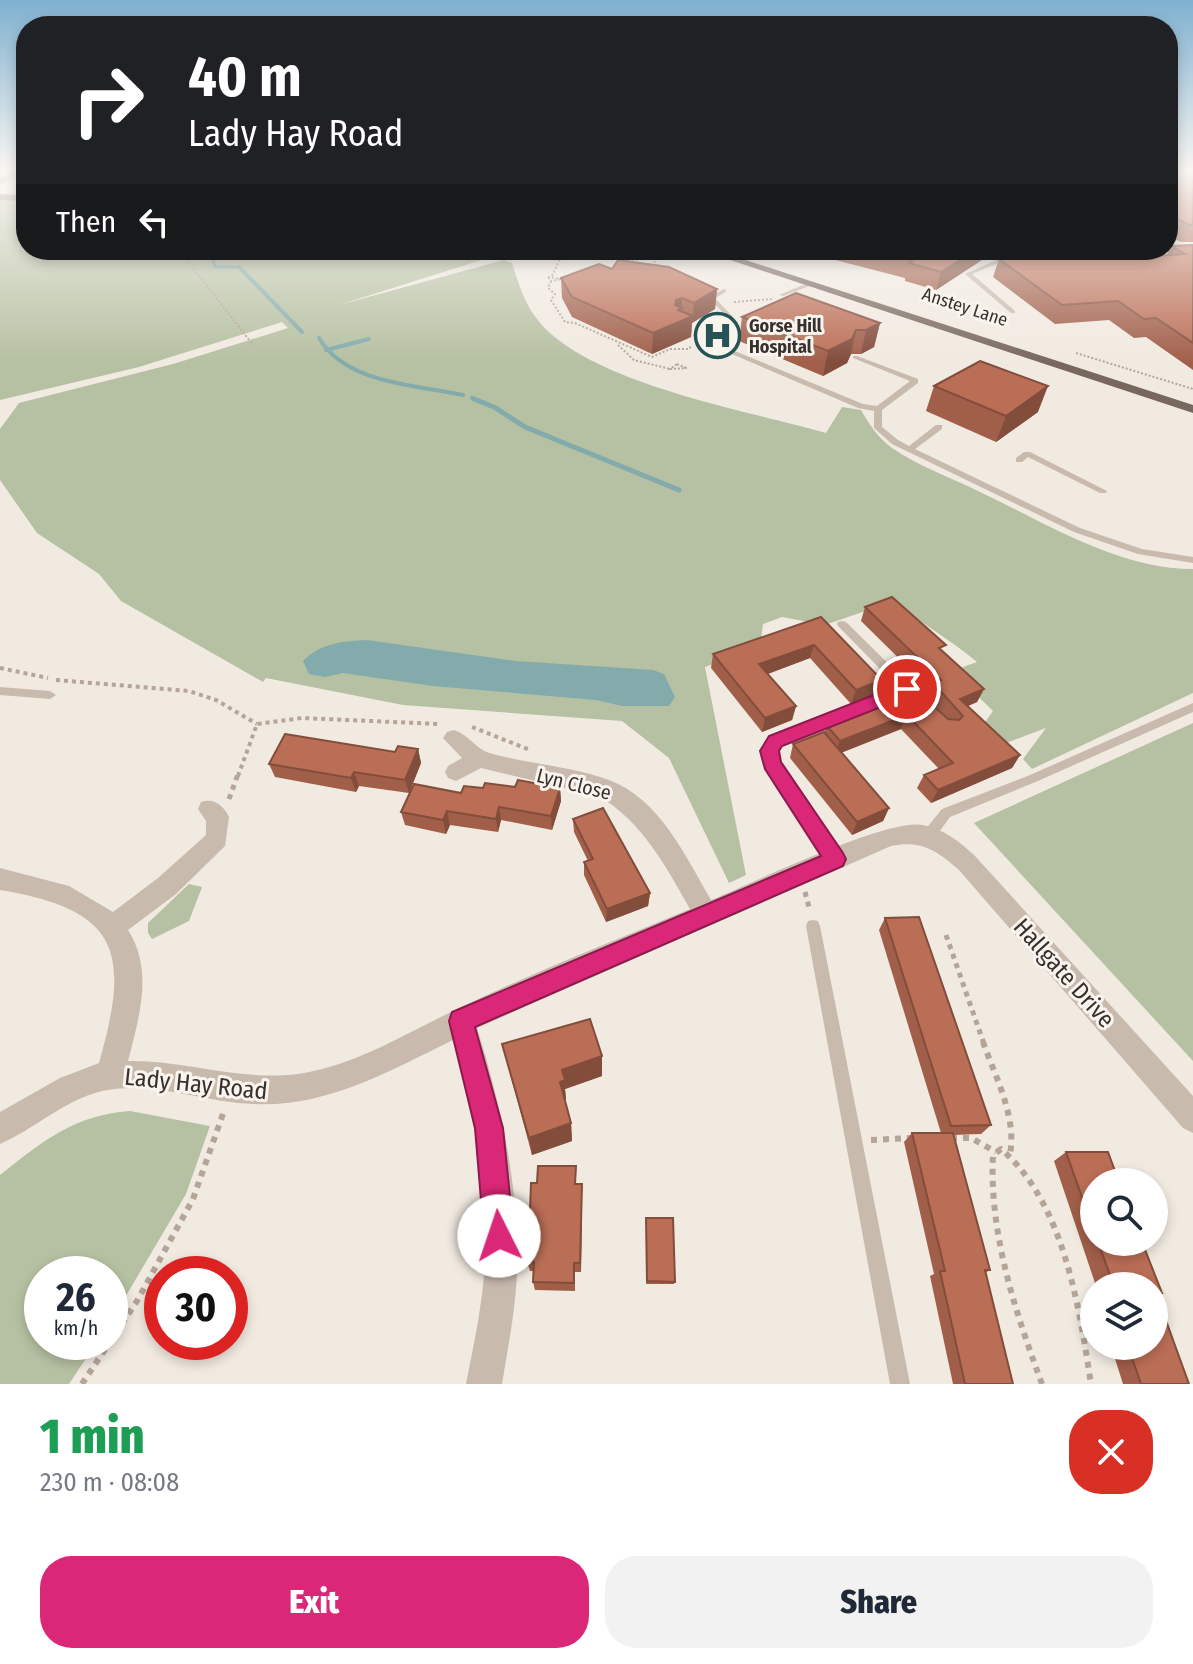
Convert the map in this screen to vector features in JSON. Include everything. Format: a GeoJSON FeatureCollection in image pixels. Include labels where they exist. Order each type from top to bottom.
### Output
{"type":"FeatureCollection","features":[{"type":"Feature","properties":{"kind":"main road"},"geometry":{"type":"LineString","coordinates":[[736,260],[1193,409]]}},
{"type":"Feature","properties":{"kind":"main road","name":"Anstey Lane"},"geometry":{"type":"LineString","coordinates":[[758,260],[1193,398]]}},
{"type":"Feature","properties":{"kind":"street","name":"Lyn Close"},"geometry":{"type":"LineString","coordinates":[[454,738],[478,759],[605,788],[623,798],[652,825],[706,914]]}},
{"type":"Feature","properties":{"kind":"street"},"geometry":{"type":"LineString","coordinates":[[456,772],[478,759]]}},
{"type":"Feature","properties":{"kind":"street"},"geometry":{"type":"LineString","coordinates":[[111,928],[167,886],[217,839],[218,817],[209,809]]}},
{"type":"Feature","properties":{"kind":"street","name":"Lady Hay Road"},"geometry":{"type":"LineString","coordinates":[[0,1129],[51,1097],[110,1075],[153,1075],[231,1090],[278,1092],[334,1079],[888,837],[908,833],[929,835]]}},
{"type":"Feature","properties":{"kind":"street","name":"Hallgate Drive"},"geometry":{"type":"LineString","coordinates":[[929,835],[967,863],[1193,1118]]}},
{"type":"Feature","properties":{"kind":"street"},"geometry":{"type":"LineString","coordinates":[[0,879],[52,891],[91,907],[122,944],[129,963],[129,984],[110,1075]]}},
{"type":"Feature","properties":{"kind":"street"},"geometry":{"type":"LineString","coordinates":[[461,1021],[489,1128],[499,1236],[498,1309],[484,1384]]}},
{"type":"Feature","properties":{"kind":"lane"},"geometry":{"type":"LineString","coordinates":[[1002,260],[967,275],[1013,312]]}},
{"type":"Feature","properties":{"kind":"lane"},"geometry":{"type":"LineString","coordinates":[[991,264],[1015,266]]}},
{"type":"Feature","properties":{"kind":"lane"},"geometry":{"type":"LineString","coordinates":[[782,295],[810,284]]}},
{"type":"Feature","properties":{"kind":"lane"},"geometry":{"type":"LineString","coordinates":[[717,335],[730,317],[711,297],[724,291]]}},
{"type":"Feature","properties":{"kind":"lane"},"geometry":{"type":"LineString","coordinates":[[687,327],[717,335]]}},
{"type":"Feature","properties":{"kind":"lane"},"geometry":{"type":"LineString","coordinates":[[717,335],[722,348],[847,400],[878,409]]}},
{"type":"Feature","properties":{"kind":"lane"},"geometry":{"type":"LineString","coordinates":[[855,357],[915,381],[878,409]]}},
{"type":"Feature","properties":{"kind":"lane"},"geometry":{"type":"LineString","coordinates":[[878,409],[878,428],[895,442],[1077,530],[1141,552],[1193,560]]}},
{"type":"Feature","properties":{"kind":"lane"},"geometry":{"type":"LineString","coordinates":[[909,449],[939,427]]}},
{"type":"Feature","properties":{"kind":"lane"},"geometry":{"type":"LineString","coordinates":[[1019,460],[1027,454],[1103,491]]}},
{"type":"Feature","properties":{"kind":"lane"},"geometry":{"type":"LineString","coordinates":[[842,624],[928,708]]}},
{"type":"Feature","properties":{"kind":"lane"},"geometry":{"type":"LineString","coordinates":[[836,859],[772,764],[769,751],[776,741],[907,689]]}},
{"type":"Feature","properties":{"kind":"lane"},"geometry":{"type":"LineString","coordinates":[[0,691],[50,695]]}},
{"type":"Feature","properties":{"kind":"lane"},"geometry":{"type":"LineString","coordinates":[[929,835],[946,813],[1034,778],[1193,707]]}},
{"type":"Feature","properties":{"kind":"lane"},"geometry":{"type":"LineString","coordinates":[[813,926],[900,1384]]}},
{"type":"Feature","properties":{"kind":"path"},"geometry":{"type":"LineString","coordinates":[[187,260],[253,345]]}},
{"type":"Feature","properties":{"kind":"path"},"geometry":{"type":"LineString","coordinates":[[560,260],[548,279],[551,281],[548,288],[555,294],[551,300],[565,322],[575,323],[652,357],[680,347]]}},
{"type":"Feature","properties":{"kind":"path"},"geometry":{"type":"LineString","coordinates":[[626,260],[657,263]]}},
{"type":"Feature","properties":{"kind":"path"},"geometry":{"type":"LineString","coordinates":[[629,262],[640,260]]}},
{"type":"Feature","properties":{"kind":"path"},"geometry":{"type":"LineString","coordinates":[[653,260],[664,272],[661,274]]}},
{"type":"Feature","properties":{"kind":"path"},"geometry":{"type":"LineString","coordinates":[[629,262],[630,271]]}},
{"type":"Feature","properties":{"kind":"path"},"geometry":{"type":"LineString","coordinates":[[552,276],[566,275]]}},
{"type":"Feature","properties":{"kind":"path"},"geometry":{"type":"LineString","coordinates":[[551,281],[561,281],[561,277]]}},
{"type":"Feature","properties":{"kind":"path"},"geometry":{"type":"LineString","coordinates":[[617,343],[632,359],[670,369]]}},
{"type":"Feature","properties":{"kind":"path"},"geometry":{"type":"LineString","coordinates":[[0,668],[76,685],[189,691],[222,703],[257,724]]}},
{"type":"Feature","properties":{"kind":"path"},"geometry":{"type":"LineString","coordinates":[[801,874],[813,926]]}},
{"type":"Feature","properties":{"kind":"path"},"geometry":{"type":"LineString","coordinates":[[946,935],[1008,1113],[1012,1144],[1010,1154]]}},
{"type":"Feature","properties":{"kind":"path"},"geometry":{"type":"LineString","coordinates":[[82,1384],[137,1301],[193,1199],[231,1090]]}},
{"type":"Feature","properties":{"kind":"path"},"geometry":{"type":"LineString","coordinates":[[854,1142],[917,1138]]}},
{"type":"Feature","properties":{"kind":"path"},"geometry":{"type":"LineString","coordinates":[[944,1138],[971,1138],[996,1152]]}},
{"type":"Feature","properties":{"kind":"path"},"geometry":{"type":"LineString","coordinates":[[1042,1384],[1000,1235],[991,1168],[993,1155],[1001,1149],[1010,1154],[1031,1179],[1061,1253],[1088,1355],[1091,1384]]}},
{"type":"Feature","properties":{"kind":"green space"},"geometry":{"type":"Polygon","coordinates":[[[0,234],[16,234],[16,260],[481,260],[339,305],[504,260],[512,263],[527,303],[541,324],[566,345],[597,364],[674,393],[826,433],[842,407],[861,410],[878,435],[902,454],[1057,530],[1137,561],[1193,569],[1193,693],[1032,769],[1023,759],[1046,728],[998,746],[981,728],[993,711],[952,671],[977,662],[894,601],[825,625],[782,617],[763,624],[760,647],[705,667],[746,875],[729,883],[669,758],[622,721],[403,705],[266,678],[263,682],[121,601],[99,574],[37,533],[0,480],[0,429],[19,403],[173,364],[288,328],[282,322],[139,367],[0,400],[0,234]]]}},
{"type":"Feature","properties":{"kind":"green space"},"geometry":{"type":"Polygon","coordinates":[[[1193,723],[1193,1061],[974,823],[1193,723]]]}},
{"type":"Feature","properties":{"kind":"green space"},"geometry":{"type":"Polygon","coordinates":[[[189,884],[202,887],[189,921],[152,939],[148,933],[148,923],[189,884]]]}},
{"type":"Feature","properties":{"kind":"green space"},"geometry":{"type":"Polygon","coordinates":[[[130,1111],[210,1126],[186,1194],[149,1256],[144,1256],[144,1265],[128,1292],[128,1256],[24,1256],[24,1360],[85,1360],[69,1384],[0,1384],[0,1175],[60,1132],[110,1114],[130,1111]]]}},
{"type":"Feature","properties":{"kind":"water"},"geometry":{"type":"Polygon","coordinates":[[[367,640],[516,661],[653,670],[664,674],[675,697],[669,706],[622,706],[596,700],[433,686],[343,673],[325,677],[309,674],[303,661],[325,647],[367,640]]]}},
{"type":"Feature","properties":{"kind":"building"},"geometry":{"type":"Polygon","coordinates":[[[1193,245],[1193,343],[1156,318],[1144,319],[1118,301],[1062,305],[1000,260],[1178,260],[1178,254],[1185,254],[1178,250],[1178,246],[1193,245]]]}},
{"type":"Feature","properties":{"kind":"building"},"geometry":{"type":"Polygon","coordinates":[[[618,260],[669,267],[717,289],[694,303],[682,298],[676,300],[675,305],[682,308],[678,310],[693,316],[653,333],[572,297],[561,278],[599,264],[612,269],[618,260]]]}},
{"type":"Feature","properties":{"kind":"building"},"geometry":{"type":"Polygon","coordinates":[[[909,260],[960,260],[941,272],[909,263],[913,261],[909,260]]]}},
{"type":"Feature","properties":{"kind":"building"},"geometry":{"type":"Polygon","coordinates":[[[796,293],[880,323],[866,330],[856,330],[852,339],[828,351],[742,317],[796,293]]]}},
{"type":"Feature","properties":{"kind":"building"},"geometry":{"type":"Polygon","coordinates":[[[980,361],[1048,386],[1006,416],[934,386],[980,361]]]}},
{"type":"Feature","properties":{"kind":"building"},"geometry":{"type":"Polygon","coordinates":[[[892,597],[946,645],[939,648],[984,689],[960,699],[1020,755],[938,790],[924,775],[953,763],[907,715],[840,741],[827,726],[873,708],[866,701],[893,690],[899,697],[916,690],[948,719],[959,720],[963,716],[933,683],[941,680],[865,607],[892,597]]]}},
{"type":"Feature","properties":{"kind":"building"},"geometry":{"type":"Polygon","coordinates":[[[821,617],[882,680],[856,690],[814,645],[759,664],[796,706],[765,718],[713,654],[821,617]]]}},
{"type":"Feature","properties":{"kind":"building"},"geometry":{"type":"Polygon","coordinates":[[[824,732],[889,808],[857,822],[793,744],[824,732]]]}},
{"type":"Feature","properties":{"kind":"building"},"geometry":{"type":"Polygon","coordinates":[[[285,734],[395,752],[398,746],[418,749],[405,780],[354,772],[351,778],[269,764],[285,734]]]}},
{"type":"Feature","properties":{"kind":"building"},"geometry":{"type":"Polygon","coordinates":[[[518,780],[560,788],[551,816],[499,807],[496,819],[447,811],[443,820],[401,812],[414,784],[461,793],[464,786],[483,788],[485,783],[515,787],[518,780]]]}},
{"type":"Feature","properties":{"kind":"building"},"geometry":{"type":"Polygon","coordinates":[[[603,808],[650,893],[607,909],[584,862],[593,859],[573,819],[603,808]]]}},
{"type":"Feature","properties":{"kind":"building"},"geometry":{"type":"Polygon","coordinates":[[[919,917],[991,1125],[951,1126],[885,918],[919,917]]]}},
{"type":"Feature","properties":{"kind":"building"},"geometry":{"type":"Polygon","coordinates":[[[590,1019],[602,1056],[562,1070],[565,1080],[560,1082],[571,1123],[529,1138],[502,1044],[590,1019]]]}},
{"type":"Feature","properties":{"kind":"building"},"geometry":{"type":"Polygon","coordinates":[[[912,1133],[953,1133],[990,1270],[985,1270],[1013,1384],[965,1384],[940,1271],[945,1271],[912,1133]]]}},
{"type":"Feature","properties":{"kind":"building"},"geometry":{"type":"Polygon","coordinates":[[[1066,1152],[1108,1152],[1114,1168],[1080,1168],[1080,1192],[1066,1152]]]}},
{"type":"Feature","properties":{"kind":"building"},"geometry":{"type":"Polygon","coordinates":[[[538,1166],[576,1166],[575,1184],[582,1184],[580,1263],[574,1263],[574,1283],[533,1282],[534,1262],[527,1262],[529,1234],[523,1233],[524,1211],[530,1211],[531,1183],[537,1183],[538,1166]]]}},
{"type":"Feature","properties":{"kind":"building"},"geometry":{"type":"Polygon","coordinates":[[[646,1218],[673,1218],[675,1282],[647,1281],[646,1218]]]}},
{"type":"Feature","properties":{"kind":"building"},"geometry":{"type":"Polygon","coordinates":[[[1103,1256],[1147,1256],[1154,1272],[1109,1272],[1103,1256]]]}},
{"type":"Feature","properties":{"kind":"building"},"geometry":{"type":"Polygon","coordinates":[[[1168,1326],[1189,1384],[1141,1384],[1133,1360],[1168,1360],[1168,1326]]]}},
{"type":"Feature","properties":{"kind":"waterway"},"geometry":{"type":"LineString","coordinates":[[213,260],[215,267],[241,269]]}},
{"type":"Feature","properties":{"kind":"waterway"},"geometry":{"type":"LineString","coordinates":[[241,269],[302,332]]}},
{"type":"Feature","properties":{"kind":"waterway"},"geometry":{"type":"LineString","coordinates":[[319,338],[328,349]]}},
{"type":"Feature","properties":{"kind":"waterway"},"geometry":{"type":"LineString","coordinates":[[328,349],[369,339]]}},
{"type":"Feature","properties":{"kind":"waterway"},"geometry":{"type":"LineString","coordinates":[[328,349],[346,365],[364,374],[404,385],[463,395]]}},
{"type":"Feature","properties":{"kind":"waterway"},"geometry":{"type":"LineString","coordinates":[[472,398],[479,401]]}},
{"type":"Feature","properties":{"kind":"waterway"},"geometry":{"type":"LineString","coordinates":[[474,399],[479,401]]}},
{"type":"Feature","properties":{"kind":"waterway"},"geometry":{"type":"LineString","coordinates":[[479,401],[525,427],[679,490]]}},
{"type":"Feature","properties":{"kind":"place","name":"Gorse Hill Hospital"},"geometry":{"type":"Point","coordinates":[718,336]}},
{"type":"Feature","properties":{"kind":"route"},"geometry":{"type":"LineString","coordinates":[[499,1236],[489,1128],[461,1021],[836,859],[772,764],[769,751],[776,741],[907,689]]}}]}
